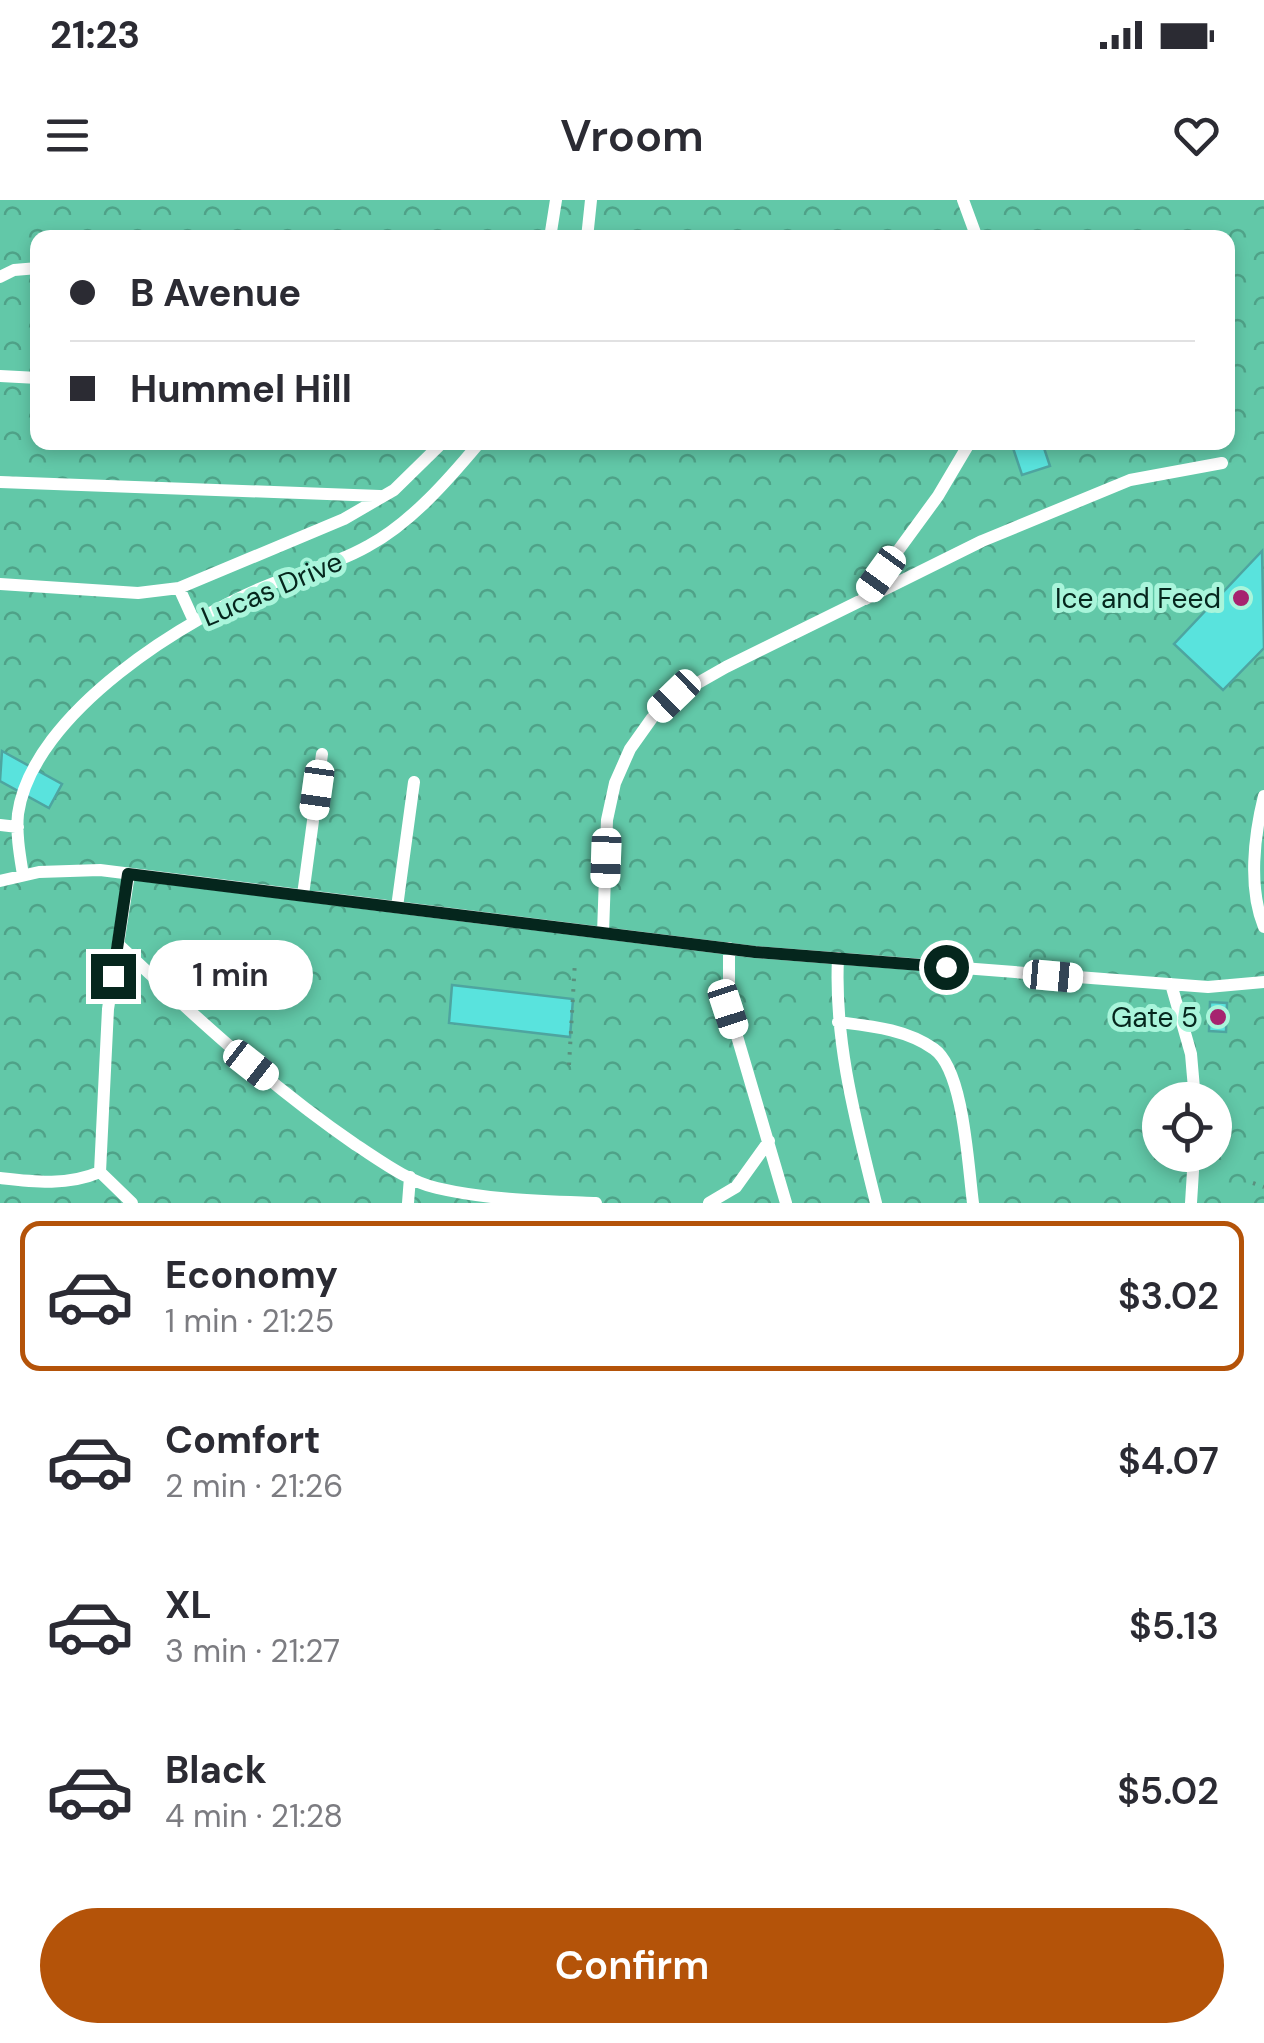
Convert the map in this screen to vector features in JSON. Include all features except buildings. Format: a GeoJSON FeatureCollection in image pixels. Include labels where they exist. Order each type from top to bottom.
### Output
{"type":"FeatureCollection","features":[{"type":"Feature","properties":{"kind":"lane"},"geometry":{"type":"LineString","coordinates":[[551,230],[556,200]]}},
{"type":"Feature","properties":{"kind":"lane"},"geometry":{"type":"LineString","coordinates":[[588,230],[591,200]]}},
{"type":"Feature","properties":{"kind":"lane"},"geometry":{"type":"LineString","coordinates":[[963,200],[974,230]]}},
{"type":"Feature","properties":{"kind":"lane"},"geometry":{"type":"LineString","coordinates":[[0,277],[30,269]]}},
{"type":"Feature","properties":{"kind":"lane"},"geometry":{"type":"LineString","coordinates":[[0,376],[30,378]]}},
{"type":"Feature","properties":{"kind":"lane"},"geometry":{"type":"LineString","coordinates":[[0,584],[138,594],[180,588],[299,540],[383,496],[433,450]]}},
{"type":"Feature","properties":{"kind":"lane","name":"Lucas Drive"},"geometry":{"type":"LineString","coordinates":[[23,875],[18,812],[33,772],[69,718],[112,678],[194,621],[372,544],[410,515],[472,450]]}},
{"type":"Feature","properties":{"kind":"lane"},"geometry":{"type":"LineString","coordinates":[[862,600],[938,496],[965,450]]}},
{"type":"Feature","properties":{"kind":"lane"},"geometry":{"type":"LineString","coordinates":[[603,933],[608,820],[615,783],[630,749],[674,696],[982,541],[1130,480],[1222,463]]}},
{"type":"Feature","properties":{"kind":"lane"},"geometry":{"type":"LineString","coordinates":[[0,482],[383,496]]}},
{"type":"Feature","properties":{"kind":"lane"},"geometry":{"type":"LineString","coordinates":[[180,588],[194,621]]}},
{"type":"Feature","properties":{"kind":"lane"},"geometry":{"type":"LineString","coordinates":[[303,896],[322,754]]}},
{"type":"Feature","properties":{"kind":"lane"},"geometry":{"type":"LineString","coordinates":[[397,907],[414,782]]}},
{"type":"Feature","properties":{"kind":"lane"},"geometry":{"type":"LineString","coordinates":[[1264,796],[1257,824],[1255,873],[1258,912],[1264,927]]}},
{"type":"Feature","properties":{"kind":"lane"},"geometry":{"type":"LineString","coordinates":[[0,825],[18,827]]}},
{"type":"Feature","properties":{"kind":"lane"},"geometry":{"type":"LineString","coordinates":[[0,881],[23,875],[100,870],[729,948],[1208,987],[1264,982]]}},
{"type":"Feature","properties":{"kind":"lane"},"geometry":{"type":"LineString","coordinates":[[128,874],[108,1009],[100,1172],[132,1203]]}},
{"type":"Feature","properties":{"kind":"lane"},"geometry":{"type":"LineString","coordinates":[[118,944],[222,1043],[392,1169],[434,1188],[524,1200],[596,1203]]}},
{"type":"Feature","properties":{"kind":"lane"},"geometry":{"type":"LineString","coordinates":[[729,948],[728,1009],[786,1203]]}},
{"type":"Feature","properties":{"kind":"lane"},"geometry":{"type":"LineString","coordinates":[[838,958],[838,1022],[876,1203]]}},
{"type":"Feature","properties":{"kind":"lane"},"geometry":{"type":"LineString","coordinates":[[1171,984],[1191,1054],[1193,1082]]}},
{"type":"Feature","properties":{"kind":"lane"},"geometry":{"type":"LineString","coordinates":[[838,1022],[894,1030],[936,1050],[954,1080],[974,1203]]}},
{"type":"Feature","properties":{"kind":"lane"},"geometry":{"type":"LineString","coordinates":[[710,1203],[736,1187],[769,1141]]}},
{"type":"Feature","properties":{"kind":"lane"},"geometry":{"type":"LineString","coordinates":[[0,1178],[48,1184],[100,1172]]}},
{"type":"Feature","properties":{"kind":"lane"},"geometry":{"type":"LineString","coordinates":[[1192,1203],[1193,1172]]}},
{"type":"Feature","properties":{"kind":"lane"},"geometry":{"type":"LineString","coordinates":[[408,1203],[410,1177]]}},
{"type":"Feature","properties":{"kind":"path"},"geometry":{"type":"LineString","coordinates":[[569,1065],[575,961]]}},
{"type":"Feature","properties":{"kind":"path"},"geometry":{"type":"LineString","coordinates":[[1252,1183],[1264,1187]]}},
{"type":"Feature","properties":{"kind":"green space"},"geometry":{"type":"Polygon","coordinates":[[[0,200],[1264,200],[1264,1203],[0,1203],[0,200]]]}},
{"type":"Feature","properties":{"kind":"place","name":"Ice and Feed"},"geometry":{"type":"Point","coordinates":[1241,598]}},
{"type":"Feature","properties":{"kind":"place","name":"Gate 5"},"geometry":{"type":"Point","coordinates":[1218,1017]}},
{"type":"Feature","properties":{"kind":"route"},"geometry":{"type":"LineString","coordinates":[[113,976],[128,874],[755,952],[946,967]]}}]}
